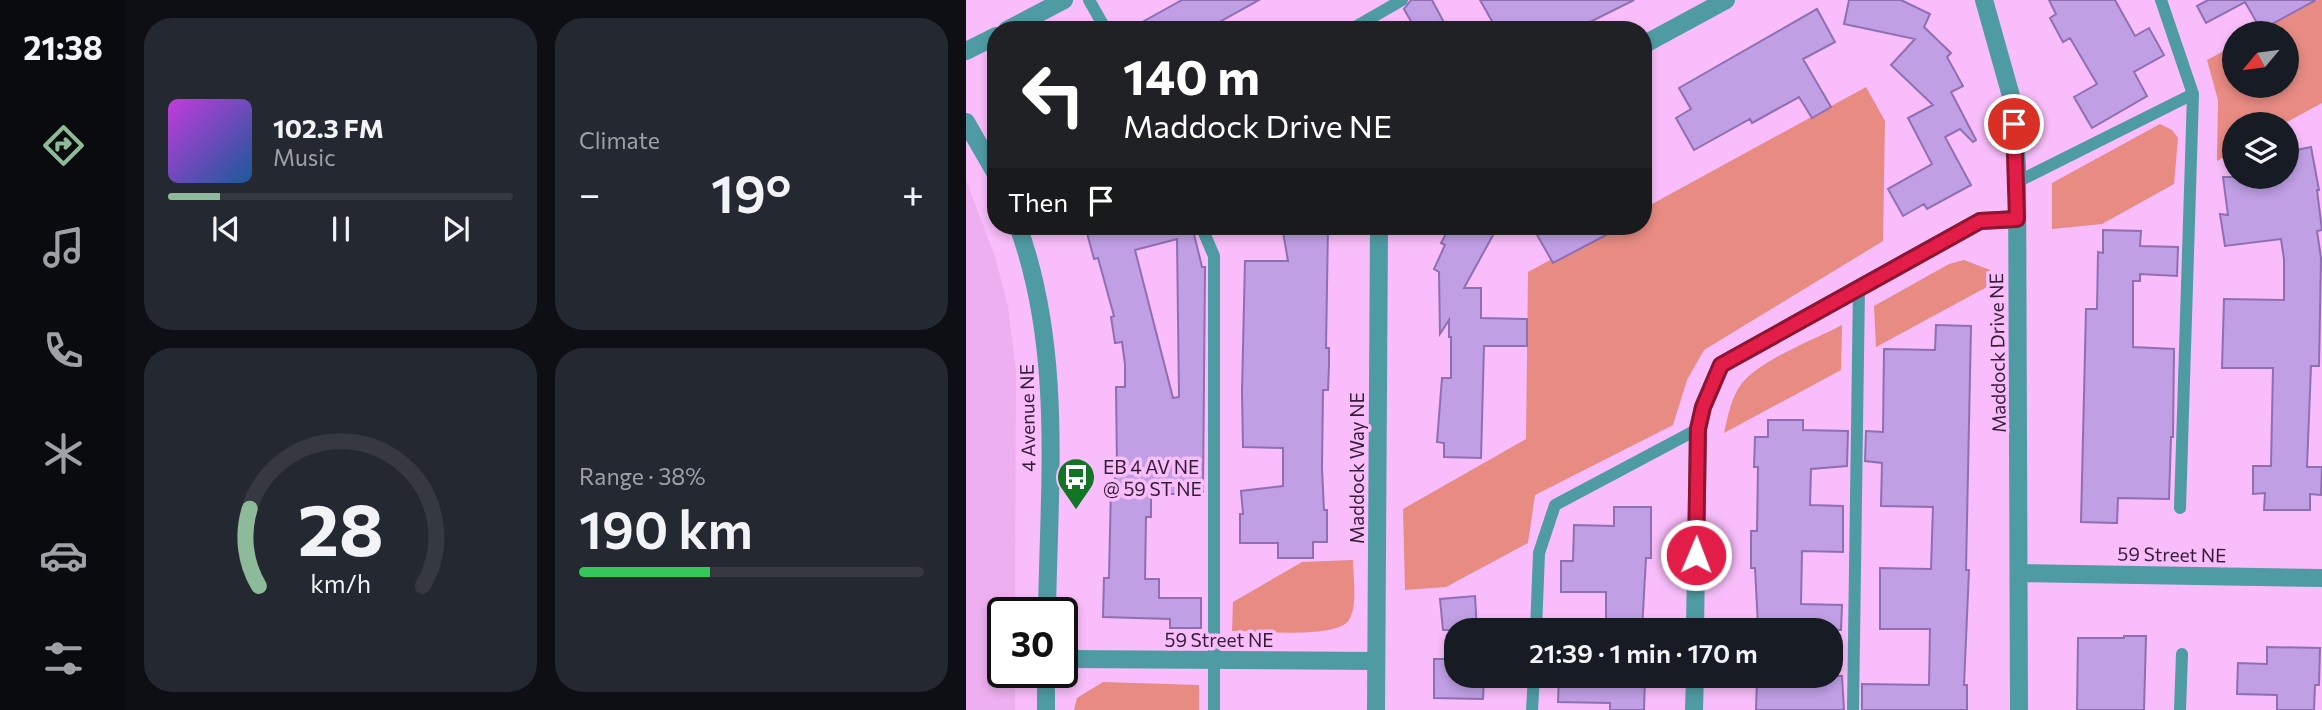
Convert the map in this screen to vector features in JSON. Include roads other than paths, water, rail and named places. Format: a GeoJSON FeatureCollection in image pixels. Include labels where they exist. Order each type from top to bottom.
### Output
{"type":"FeatureCollection","features":[{"type":"Feature","properties":{"kind":"street"},"geometry":{"type":"LineString","coordinates":[[1024,21],[1064,0]]}},
{"type":"Feature","properties":{"kind":"street"},"geometry":{"type":"LineString","coordinates":[[1652,40],[1726,0]]}},
{"type":"Feature","properties":{"kind":"street","name":"Maddock Drive NE"},"geometry":{"type":"LineString","coordinates":[[1984,0],[2013,103],[2017,182],[2019,710]]}},
{"type":"Feature","properties":{"kind":"street"},"geometry":{"type":"LineString","coordinates":[[966,51],[987,40]]}},
{"type":"Feature","properties":{"kind":"street"},"geometry":{"type":"LineString","coordinates":[[966,122],[987,158]]}},
{"type":"Feature","properties":{"kind":"street"},"geometry":{"type":"LineString","coordinates":[[1695,618],[1698,429],[1703,407],[1721,365],[1980,221],[2017,219]]}},
{"type":"Feature","properties":{"kind":"street","name":"4 Avenue NE"},"geometry":{"type":"LineString","coordinates":[[1021,235],[1031,262],[1046,339],[1051,404],[1047,597]]}},
{"type":"Feature","properties":{"kind":"street","name":"Maddock Way NE"},"geometry":{"type":"LineString","coordinates":[[1376,710],[1379,235]]}},
{"type":"Feature","properties":{"kind":"street","name":"59 Street NE"},"geometry":{"type":"LineString","coordinates":[[2020,573],[2322,578]]}},
{"type":"Feature","properties":{"kind":"street","name":"59 Street NE"},"geometry":{"type":"LineString","coordinates":[[1078,659],[1375,661]]}},
{"type":"Feature","properties":{"kind":"street"},"geometry":{"type":"LineString","coordinates":[[1046,688],[1046,710]]}},
{"type":"Feature","properties":{"kind":"street"},"geometry":{"type":"LineString","coordinates":[[1694,710],[1695,688]]}},
{"type":"Feature","properties":{"kind":"lane"},"geometry":{"type":"LineString","coordinates":[[1089,0],[1101,21]]}},
{"type":"Feature","properties":{"kind":"lane"},"geometry":{"type":"LineString","coordinates":[[1365,21],[1402,0]]}},
{"type":"Feature","properties":{"kind":"lane"},"geometry":{"type":"LineString","coordinates":[[2161,0],[2193,94],[2179,508]]}},
{"type":"Feature","properties":{"kind":"lane"},"geometry":{"type":"LineString","coordinates":[[2017,182],[2193,94]]}},
{"type":"Feature","properties":{"kind":"lane"},"geometry":{"type":"LineString","coordinates":[[1205,235],[1214,256],[1214,710]]}},
{"type":"Feature","properties":{"kind":"lane"},"geometry":{"type":"LineString","coordinates":[[1853,710],[1859,286]]}},
{"type":"Feature","properties":{"kind":"lane"},"geometry":{"type":"LineString","coordinates":[[1536,618],[1539,553],[1555,505],[1698,429]]}},
{"type":"Feature","properties":{"kind":"lane"},"geometry":{"type":"LineString","coordinates":[[2180,710],[2182,654]]}},
{"type":"Feature","properties":{"kind":"lane"},"geometry":{"type":"LineString","coordinates":[[1532,710],[1533,688]]}},
{"type":"Feature","properties":{"kind":"place","name":"EB 4 AV NE @ 59 ST NE"},"geometry":{"type":"Point","coordinates":[1076,511]}}]}
